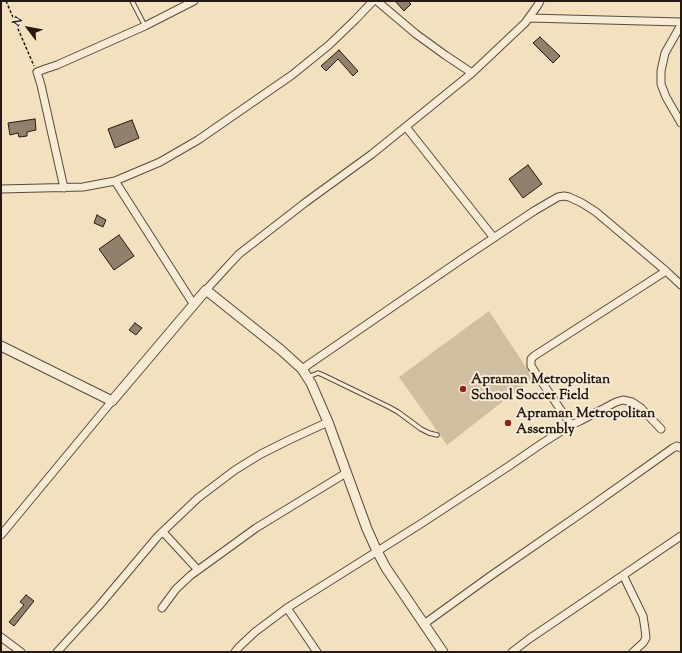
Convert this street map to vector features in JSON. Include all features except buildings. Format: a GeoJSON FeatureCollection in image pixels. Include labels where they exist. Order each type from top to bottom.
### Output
{"type":"FeatureCollection","features":[{"type":"Feature","properties":{"kind":"street"},"geometry":{"type":"LineString","coordinates":[[64,188],[37,72],[45,70],[145,26],[194,1]]}},
{"type":"Feature","properties":{"kind":"street"},"geometry":{"type":"LineString","coordinates":[[1,189],[83,187],[116,181],[160,162],[198,140],[292,76],[329,45],[373,1]]}},
{"type":"Feature","properties":{"kind":"street"},"geometry":{"type":"LineString","coordinates":[[377,1],[416,34],[472,73]]}},
{"type":"Feature","properties":{"kind":"street"},"geometry":{"type":"LineString","coordinates":[[1,535],[3,528],[206,290],[239,254],[306,202],[372,154],[472,73],[529,18],[540,1]]}},
{"type":"Feature","properties":{"kind":"street"},"geometry":{"type":"LineString","coordinates":[[529,18],[681,24],[665,52],[661,71],[661,84],[666,97],[681,123]]}},
{"type":"Feature","properties":{"kind":"street"},"geometry":{"type":"LineString","coordinates":[[406,126],[494,238]]}},
{"type":"Feature","properties":{"kind":"street"},"geometry":{"type":"LineString","coordinates":[[116,181],[194,305]]}},
{"type":"Feature","properties":{"kind":"street"},"geometry":{"type":"LineString","coordinates":[[302,369],[534,211],[558,197],[569,197],[596,212],[681,285]]}},
{"type":"Feature","properties":{"kind":"street"},"geometry":{"type":"LineString","coordinates":[[571,425],[531,366],[531,359],[666,271]]}},
{"type":"Feature","properties":{"kind":"street"},"geometry":{"type":"LineString","coordinates":[[206,290],[281,350],[302,369],[308,377],[328,422],[367,529],[377,551],[386,568],[443,652]]}},
{"type":"Feature","properties":{"kind":"street"},"geometry":{"type":"LineString","coordinates":[[1,346],[112,402]]}},
{"type":"Feature","properties":{"kind":"street"},"geometry":{"type":"LineString","coordinates":[[235,652],[255,632],[287,608],[425,521],[571,425],[616,402],[623,400],[632,402],[641,408],[661,429]]}},
{"type":"Feature","properties":{"kind":"street"},"geometry":{"type":"LineString","coordinates":[[57,652],[163,532],[198,498],[235,470],[261,454],[328,422]]}},
{"type":"Feature","properties":{"kind":"street"},"geometry":{"type":"LineString","coordinates":[[424,624],[495,572],[673,448],[677,446],[681,448]]}},
{"type":"Feature","properties":{"kind":"street"},"geometry":{"type":"LineString","coordinates":[[162,608],[176,589],[191,575],[256,528],[346,473]]}},
{"type":"Feature","properties":{"kind":"street"},"geometry":{"type":"LineString","coordinates":[[163,532],[198,570]]}},
{"type":"Feature","properties":{"kind":"street"},"geometry":{"type":"LineString","coordinates":[[512,652],[681,536]]}},
{"type":"Feature","properties":{"kind":"street"},"geometry":{"type":"LineString","coordinates":[[624,575],[643,616],[646,628],[646,638],[643,643],[633,652]]}},
{"type":"Feature","properties":{"kind":"street"},"geometry":{"type":"LineString","coordinates":[[287,608],[317,652]]}},
{"type":"Feature","properties":{"kind":"street"},"geometry":{"type":"LineString","coordinates":[[1,637],[21,652]]}},
{"type":"Feature","properties":{"kind":"lane"},"geometry":{"type":"LineString","coordinates":[[132,1],[145,26]]}},
{"type":"Feature","properties":{"kind":"lane"},"geometry":{"type":"LineString","coordinates":[[308,377],[318,373],[323,375],[390,407],[421,429],[437,435]]}},
{"type":"Feature","properties":{"kind":"path"},"geometry":{"type":"LineString","coordinates":[[6,1],[37,72]]}},
{"type":"Feature","properties":{"kind":"shaded area","name":"Apraman Metropolitan School Soccer Field"},"geometry":{"type":"Polygon","coordinates":[[[489,311],[533,378],[447,445],[399,377],[489,311]]]}},
{"type":"Feature","properties":{"kind":"place","name":"Apraman Metropolitan School Soccer Field"},"geometry":{"type":"Point","coordinates":[463,389]}},
{"type":"Feature","properties":{"kind":"place","name":"Apraman Metropolitan Assembly"},"geometry":{"type":"Point","coordinates":[508,423]}}]}
